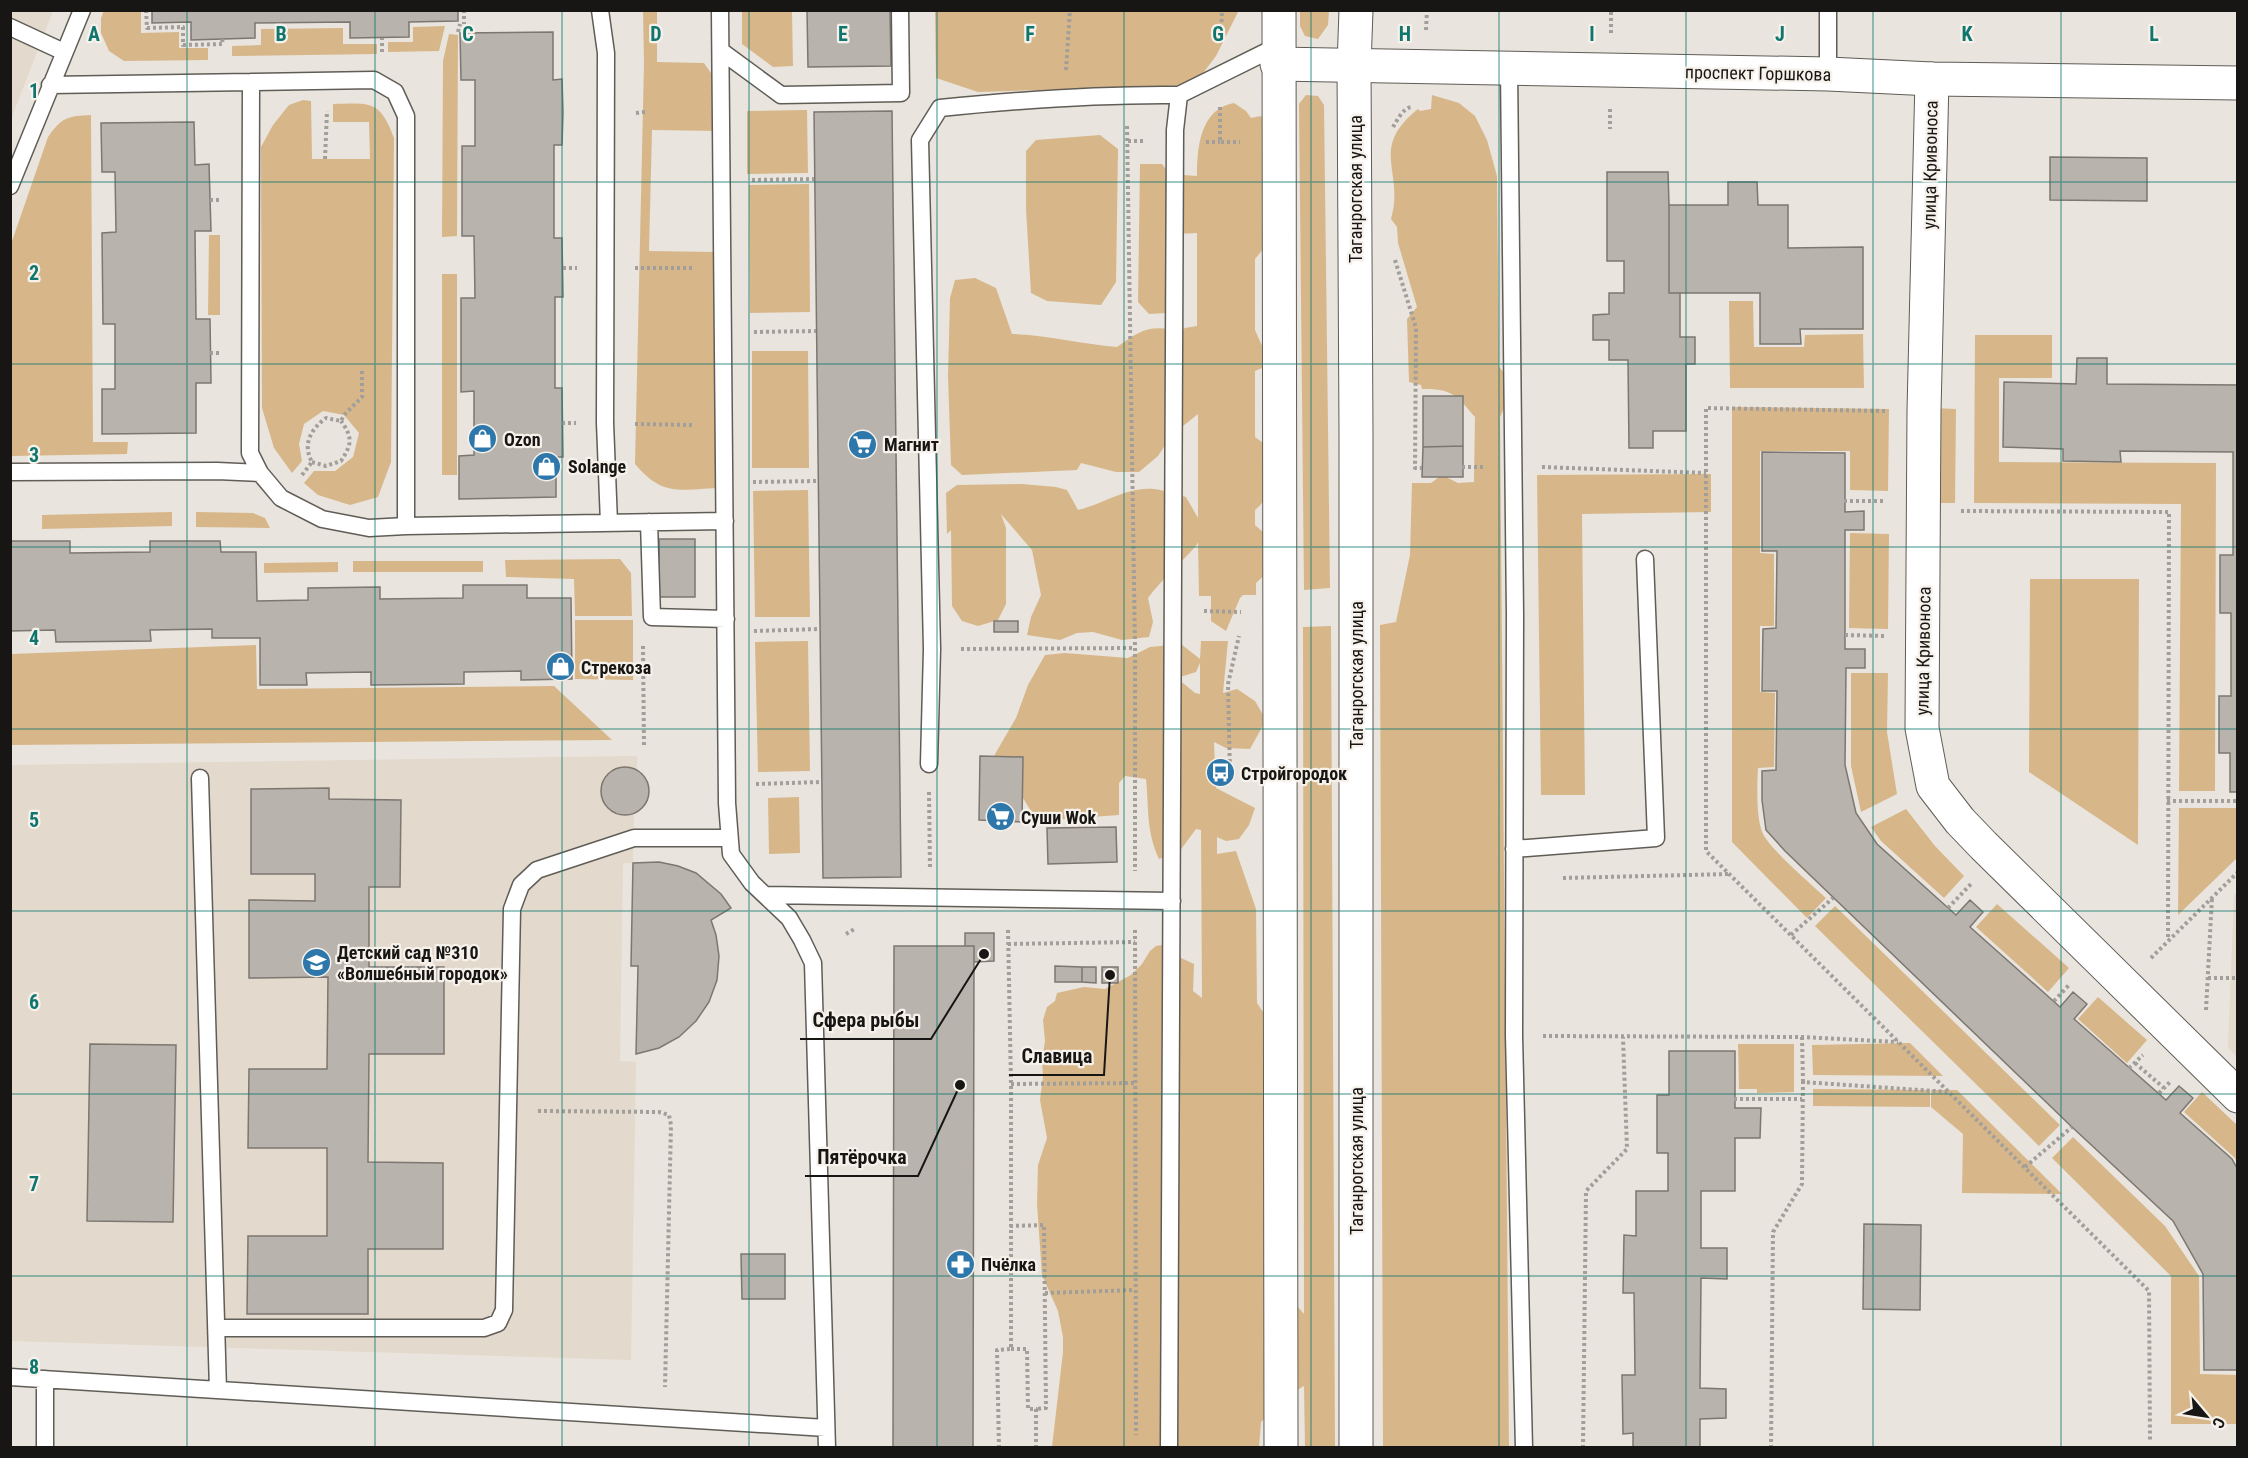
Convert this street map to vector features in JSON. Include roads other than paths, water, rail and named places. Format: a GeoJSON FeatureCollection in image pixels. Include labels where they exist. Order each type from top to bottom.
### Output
{"type":"FeatureCollection","features":[{"type":"Feature","properties":{"kind":"main road"},"geometry":{"type":"LineString","coordinates":[[1279,10],[1281,1448]]}},
{"type":"Feature","properties":{"kind":"main road","name":"Таганрогская улица"},"geometry":{"type":"LineString","coordinates":[[1356,10],[1354,66],[1356,1448]]}},
{"type":"Feature","properties":{"kind":"main road","name":"проспект Горшкова"},"geometry":{"type":"LineString","coordinates":[[1278,55],[1354,66],[1828,74],[1932,79],[2238,83]]}},
{"type":"Feature","properties":{"kind":"main road","name":"улица Кривоноса"},"geometry":{"type":"LineString","coordinates":[[1932,79],[1924,411],[1922,728],[1933,786],[1968,829],[2204,1065],[2238,1096]]}},
{"type":"Feature","properties":{"kind":"lane"},"geometry":{"type":"LineString","coordinates":[[10,186],[82,10]]}},
{"type":"Feature","properties":{"kind":"lane"},"geometry":{"type":"LineString","coordinates":[[600,10],[606,53],[605,423],[609,523]]}},
{"type":"Feature","properties":{"kind":"lane"},"geometry":{"type":"LineString","coordinates":[[720,10],[729,838],[731,854],[752,883],[789,918],[813,963],[826,1448]]}},
{"type":"Feature","properties":{"kind":"lane"},"geometry":{"type":"LineString","coordinates":[[721,51],[782,95],[901,93],[900,10]]}},
{"type":"Feature","properties":{"kind":"lane"},"geometry":{"type":"LineString","coordinates":[[1828,10],[1828,74]]}},
{"type":"Feature","properties":{"kind":"lane"},"geometry":{"type":"LineString","coordinates":[[10,27],[64,52]]}},
{"type":"Feature","properties":{"kind":"lane"},"geometry":{"type":"LineString","coordinates":[[929,764],[932,649],[920,140],[940,108],[1010,101],[1179,95],[1278,55]]}},
{"type":"Feature","properties":{"kind":"lane"},"geometry":{"type":"LineString","coordinates":[[1509,69],[1515,615],[1514,1036],[1524,1448]]}},
{"type":"Feature","properties":{"kind":"lane"},"geometry":{"type":"LineString","coordinates":[[50,86],[374,80],[395,92],[406,116],[406,526]]}},
{"type":"Feature","properties":{"kind":"lane"},"geometry":{"type":"LineString","coordinates":[[251,82],[250,453],[260,473],[281,498],[322,519],[369,528],[725,521]]}},
{"type":"Feature","properties":{"kind":"lane"},"geometry":{"type":"LineString","coordinates":[[1170,1448],[1175,142],[1179,95]]}},
{"type":"Feature","properties":{"kind":"lane"},"geometry":{"type":"LineString","coordinates":[[10,472],[217,471],[260,473]]}},
{"type":"Feature","properties":{"kind":"lane"},"geometry":{"type":"LineString","coordinates":[[649,522],[652,617],[726,620]]}},
{"type":"Feature","properties":{"kind":"lane"},"geometry":{"type":"LineString","coordinates":[[1514,849],[1656,838],[1645,560]]}},
{"type":"Feature","properties":{"kind":"lane"},"geometry":{"type":"LineString","coordinates":[[200,778],[218,1390]]}},
{"type":"Feature","properties":{"kind":"lane"},"geometry":{"type":"LineString","coordinates":[[216,1328],[484,1328],[498,1323],[504,1310],[513,909],[521,885],[537,870],[634,838],[729,838]]}},
{"type":"Feature","properties":{"kind":"lane"},"geometry":{"type":"LineString","coordinates":[[765,896],[1172,901]]}},
{"type":"Feature","properties":{"kind":"lane"},"geometry":{"type":"LineString","coordinates":[[10,1377],[826,1428]]}},
{"type":"Feature","properties":{"kind":"lane"},"geometry":{"type":"LineString","coordinates":[[45,1379],[45,1448]]}},
{"type":"Feature","properties":{"kind":"place","name":"Ozon"},"geometry":{"type":"Point","coordinates":[483,439]}},
{"type":"Feature","properties":{"kind":"place","name":"Магнит"},"geometry":{"type":"Point","coordinates":[863,444]}},
{"type":"Feature","properties":{"kind":"place","name":"Solange"},"geometry":{"type":"Point","coordinates":[547,466]}},
{"type":"Feature","properties":{"kind":"place","name":"Стрекоза"},"geometry":{"type":"Point","coordinates":[560,667]}},
{"type":"Feature","properties":{"kind":"place","name":"Стройгородок"},"geometry":{"type":"Point","coordinates":[1220,773]}},
{"type":"Feature","properties":{"kind":"place","name":"Суши Wok"},"geometry":{"type":"Point","coordinates":[1000,817]}},
{"type":"Feature","properties":{"kind":"place","name":"Сфера рыбы"},"geometry":{"type":"Point","coordinates":[984,954]}},
{"type":"Feature","properties":{"kind":"place","name":"Детский сад №310 «Волшебный городок»"},"geometry":{"type":"Point","coordinates":[316,962]}},
{"type":"Feature","properties":{"kind":"place","name":"Славица"},"geometry":{"type":"Point","coordinates":[1110,975]}},
{"type":"Feature","properties":{"kind":"place","name":"Пятёрочка"},"geometry":{"type":"Point","coordinates":[960,1085]}},
{"type":"Feature","properties":{"kind":"place","name":"Пчёлка"},"geometry":{"type":"Point","coordinates":[960,1264]}}]}
